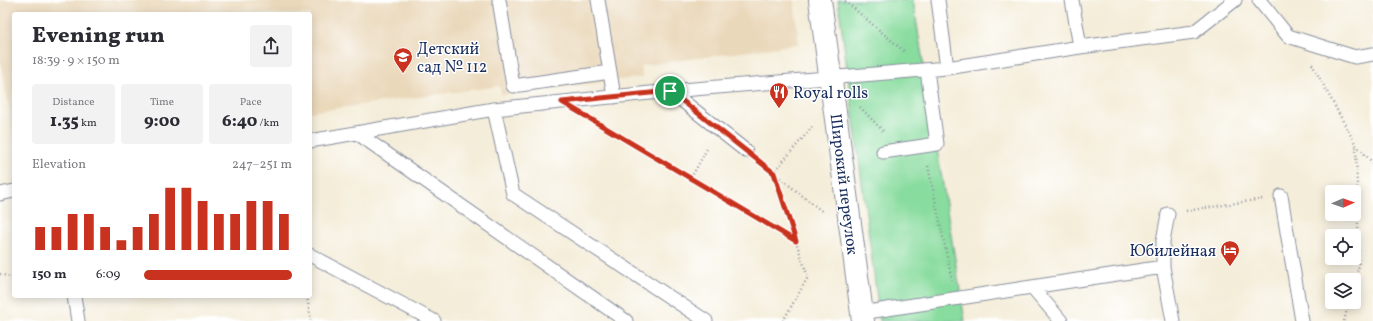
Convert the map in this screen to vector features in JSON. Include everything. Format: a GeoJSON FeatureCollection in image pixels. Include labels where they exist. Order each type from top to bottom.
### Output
{"type":"FeatureCollection","features":[{"type":"Feature","properties":{"kind":"street","name":"Широкий переулок"},"geometry":{"type":"LineString","coordinates":[[820,0],[862,317]]}},
{"type":"Feature","properties":{"kind":"lane"},"geometry":{"type":"LineString","coordinates":[[499,0],[513,86],[610,72]]}},
{"type":"Feature","properties":{"kind":"lane"},"geometry":{"type":"LineString","coordinates":[[598,0],[614,97]]}},
{"type":"Feature","properties":{"kind":"lane"},"geometry":{"type":"LineString","coordinates":[[938,0],[947,68]]}},
{"type":"Feature","properties":{"kind":"lane"},"geometry":{"type":"LineString","coordinates":[[1072,0],[1080,47]]}},
{"type":"Feature","properties":{"kind":"lane"},"geometry":{"type":"LineString","coordinates":[[312,141],[494,108],[670,91],[947,68],[1080,47],[1194,32],[1235,0]]}},
{"type":"Feature","properties":{"kind":"lane"},"geometry":{"type":"LineString","coordinates":[[1259,0],[1288,36],[1355,57],[1373,54]]}},
{"type":"Feature","properties":{"kind":"lane"},"geometry":{"type":"LineString","coordinates":[[883,152],[937,144],[927,70]]}},
{"type":"Feature","properties":{"kind":"lane"},"geometry":{"type":"LineString","coordinates":[[670,91],[746,151]]}},
{"type":"Feature","properties":{"kind":"lane"},"geometry":{"type":"LineString","coordinates":[[494,108],[513,194],[706,321]]}},
{"type":"Feature","properties":{"kind":"lane"},"geometry":{"type":"LineString","coordinates":[[357,133],[626,321]]}},
{"type":"Feature","properties":{"kind":"lane"},"geometry":{"type":"LineString","coordinates":[[0,193],[12,191]]}},
{"type":"Feature","properties":{"kind":"lane"},"geometry":{"type":"LineString","coordinates":[[1281,196],[1302,321]]}},
{"type":"Feature","properties":{"kind":"lane"},"geometry":{"type":"LineString","coordinates":[[1168,214],[1163,241],[1163,267],[1173,321]]}},
{"type":"Feature","properties":{"kind":"lane"},"geometry":{"type":"LineString","coordinates":[[312,256],[434,321]]}},
{"type":"Feature","properties":{"kind":"lane"},"geometry":{"type":"LineString","coordinates":[[862,317],[956,299],[1163,267]]}},
{"type":"Feature","properties":{"kind":"lane"},"geometry":{"type":"LineString","coordinates":[[1033,288],[1061,321]]}},
{"type":"Feature","properties":{"kind":"lane"},"geometry":{"type":"LineString","coordinates":[[74,298],[78,321]]}},
{"type":"Feature","properties":{"kind":"path"},"geometry":{"type":"LineString","coordinates":[[844,0],[927,70]]}},
{"type":"Feature","properties":{"kind":"path"},"geometry":{"type":"LineString","coordinates":[[1288,36],[1294,50],[1310,61],[1356,145],[1373,163]]}},
{"type":"Feature","properties":{"kind":"path"},"geometry":{"type":"LineString","coordinates":[[562,102],[796,241]]}},
{"type":"Feature","properties":{"kind":"path"},"geometry":{"type":"LineString","coordinates":[[856,103],[900,149]]}},
{"type":"Feature","properties":{"kind":"path"},"geometry":{"type":"LineString","coordinates":[[774,173],[815,123]]}},
{"type":"Feature","properties":{"kind":"path"},"geometry":{"type":"LineString","coordinates":[[691,178],[718,129]]}},
{"type":"Feature","properties":{"kind":"path"},"geometry":{"type":"LineString","coordinates":[[1356,145],[1359,265],[1357,273]]}},
{"type":"Feature","properties":{"kind":"path"},"geometry":{"type":"LineString","coordinates":[[924,146],[956,299]]}},
{"type":"Feature","properties":{"kind":"path"},"geometry":{"type":"LineString","coordinates":[[746,151],[825,214]]}},
{"type":"Feature","properties":{"kind":"path"},"geometry":{"type":"LineString","coordinates":[[774,173],[808,277],[783,321]]}},
{"type":"Feature","properties":{"kind":"path"},"geometry":{"type":"LineString","coordinates":[[1168,214],[1281,196]]}},
{"type":"Feature","properties":{"kind":"path"},"geometry":{"type":"LineString","coordinates":[[0,274],[12,277]]}},
{"type":"Feature","properties":{"kind":"path"},"geometry":{"type":"LineString","coordinates":[[307,298],[311,321]]}},
{"type":"Feature","properties":{"kind":"path"},"geometry":{"type":"LineString","coordinates":[[1344,321],[1347,309]]}},
{"type":"Feature","properties":{"kind":"shaded area"},"geometry":{"type":"Polygon","coordinates":[[[0,0],[794,0],[799,44],[641,66],[642,77],[502,95],[499,86],[312,112],[312,12],[12,12],[12,124],[0,61],[0,0]]]}},
{"type":"Feature","properties":{"kind":"green space"},"geometry":{"type":"Polygon","coordinates":[[[838,0],[913,0],[965,321],[880,321],[838,0]]]}},
{"type":"Feature","properties":{"kind":"place","name":"Детский сад № 112"},"geometry":{"type":"Point","coordinates":[403,74]}},
{"type":"Feature","properties":{"kind":"place","name":"Royal rolls"},"geometry":{"type":"Point","coordinates":[779,109]}},
{"type":"Feature","properties":{"kind":"place","name":"Юбилейная"},"geometry":{"type":"Point","coordinates":[1230,267]}},
{"type":"Feature","properties":{"kind":"route"},"geometry":{"type":"LineString","coordinates":[[670,91],[774,173],[796,241],[562,102],[670,91]]}}]}
